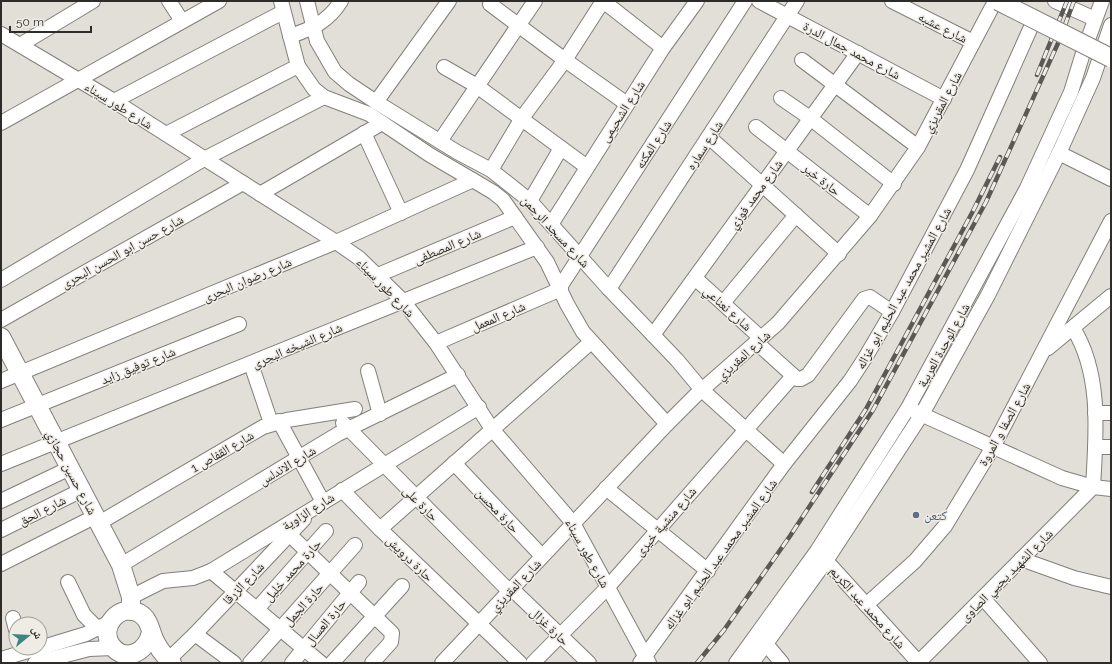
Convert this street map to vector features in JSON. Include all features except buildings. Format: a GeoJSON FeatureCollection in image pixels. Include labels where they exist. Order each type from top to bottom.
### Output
{"type":"FeatureCollection","features":[{"type":"Feature","properties":{"kind":"main road"},"geometry":{"type":"LineString","coordinates":[[1023,1],[1111,45]]}},
{"type":"Feature","properties":{"kind":"main road"},"geometry":{"type":"LineString","coordinates":[[990,3],[1107,63]]}},
{"type":"Feature","properties":{"kind":"main road","name":"شارع حسين حجازي"},"geometry":{"type":"LineString","coordinates":[[1,338],[121,565],[131,604]]}},
{"type":"Feature","properties":{"kind":"main road"},"geometry":{"type":"LineString","coordinates":[[142,663],[119,651],[107,633],[104,625],[131,604],[137,612],[147,620],[151,632],[170,661]]}},
{"type":"Feature","properties":{"kind":"main road"},"geometry":{"type":"LineString","coordinates":[[119,651],[140,652],[146,646],[151,632]]}},
{"type":"Feature","properties":{"kind":"street"},"geometry":{"type":"LineString","coordinates":[[20,45],[93,1]]}},
{"type":"Feature","properties":{"kind":"street"},"geometry":{"type":"LineString","coordinates":[[169,1],[182,21]]}},
{"type":"Feature","properties":{"kind":"street"},"geometry":{"type":"LineString","coordinates":[[1,123],[219,1]]}},
{"type":"Feature","properties":{"kind":"street","name":"شارع مسجد الرحمن"},"geometry":{"type":"LineString","coordinates":[[307,1],[317,41],[336,72],[349,84],[376,102],[491,170],[530,201],[552,223],[580,257],[702,390],[784,464]]}},
{"type":"Feature","properties":{"kind":"street"},"geometry":{"type":"LineString","coordinates":[[290,36],[313,29],[334,12],[342,1]]}},
{"type":"Feature","properties":{"kind":"street"},"geometry":{"type":"LineString","coordinates":[[376,102],[449,1]]}},
{"type":"Feature","properties":{"kind":"street"},"geometry":{"type":"LineString","coordinates":[[440,141],[535,1]]}},
{"type":"Feature","properties":{"kind":"street"},"geometry":{"type":"LineString","coordinates":[[491,170],[522,118],[565,60],[603,1],[662,48]]}},
{"type":"Feature","properties":{"kind":"street","name":"شارع الشحيمى"},"geometry":{"type":"LineString","coordinates":[[552,223],[662,48],[697,1]]}},
{"type":"Feature","properties":{"kind":"street","name":"شارع المكنه"},"geometry":{"type":"LineString","coordinates":[[561,288],[745,1]]}},
{"type":"Feature","properties":{"kind":"street","name":"شارع محمد جمال الدرة"},"geometry":{"type":"LineString","coordinates":[[759,1],[944,99]]}},
{"type":"Feature","properties":{"kind":"street","name":"شارع سماره"},"geometry":{"type":"LineString","coordinates":[[609,289],[798,1]]}},
{"type":"Feature","properties":{"kind":"street","name":"شارع عشبه"},"geometry":{"type":"LineString","coordinates":[[892,1],[973,42]]}},
{"type":"Feature","properties":{"kind":"street"},"geometry":{"type":"LineString","coordinates":[[1055,1],[1095,19]]}},
{"type":"Feature","properties":{"kind":"street","name":"شارع الوحدة العربية"},"geometry":{"type":"LineString","coordinates":[[821,556],[908,408],[1027,188],[1071,92],[1083,53],[1102,1]]}},
{"type":"Feature","properties":{"kind":"street"},"geometry":{"type":"LineString","coordinates":[[990,3],[1031,27],[1083,53]]}},
{"type":"Feature","properties":{"kind":"street","name":"شارع المقريزي"},"geometry":{"type":"LineString","coordinates":[[443,663],[667,424],[702,390],[778,324],[839,254],[894,184],[918,147],[973,42],[990,3]]}},
{"type":"Feature","properties":{"kind":"street"},"geometry":{"type":"LineString","coordinates":[[490,4],[627,104]]}},
{"type":"Feature","properties":{"kind":"street"},"geometry":{"type":"LineString","coordinates":[[114,101],[282,6]]}},
{"type":"Feature","properties":{"kind":"street","name":"شارع مسجد الرحمن"},"geometry":{"type":"LineString","coordinates":[[282,6],[298,66],[314,89],[324,97],[369,114],[430,155],[498,196],[537,247],[561,288],[574,318],[591,342],[667,424]]}},
{"type":"Feature","properties":{"kind":"street","name":"شارع الوحدة العربية"},"geometry":{"type":"LineString","coordinates":[[752,663],[763,640],[922,414],[988,295],[1107,63],[1111,26]]}},
{"type":"Feature","properties":{"kind":"street","name":"شارع المشير محمد عبد الحليم ابو غزاله"},"geometry":{"type":"LineString","coordinates":[[645,661],[784,464],[850,381],[892,312],[967,170],[1031,27]]}},
{"type":"Feature","properties":{"kind":"street","name":"شارع طور سيناء"},"geometry":{"type":"LineString","coordinates":[[1,34],[114,101],[336,242],[359,258],[378,275],[402,301],[436,343],[492,429],[573,523],[645,661]]}},
{"type":"Feature","properties":{"kind":"street","name":"شارع محمد فوزي"},"geometry":{"type":"LineString","coordinates":[[653,335],[858,53]]}},
{"type":"Feature","properties":{"kind":"street"},"geometry":{"type":"LineString","coordinates":[[802,60],[918,147]]}},
{"type":"Feature","properties":{"kind":"street"},"geometry":{"type":"LineString","coordinates":[[166,134],[298,66]]}},
{"type":"Feature","properties":{"kind":"street"},"geometry":{"type":"LineString","coordinates":[[444,67],[477,86],[586,167]]}},
{"type":"Feature","properties":{"kind":"street"},"geometry":{"type":"LineString","coordinates":[[1,280],[204,159],[324,97]]}},
{"type":"Feature","properties":{"kind":"street"},"geometry":{"type":"LineString","coordinates":[[781,98],[810,118],[894,184]]}},
{"type":"Feature","properties":{"kind":"street"},"geometry":{"type":"LineString","coordinates":[[260,194],[382,123]]}},
{"type":"Feature","properties":{"kind":"street","name":"حارة خير"},"geometry":{"type":"LineString","coordinates":[[756,127],[870,216]]}},
{"type":"Feature","properties":{"kind":"street"},"geometry":{"type":"LineString","coordinates":[[364,133],[401,213]]}},
{"type":"Feature","properties":{"kind":"street"},"geometry":{"type":"LineString","coordinates":[[709,137],[839,254]]}},
{"type":"Feature","properties":{"kind":"street"},"geometry":{"type":"LineString","coordinates":[[530,201],[561,148]]}},
{"type":"Feature","properties":{"kind":"street"},"geometry":{"type":"LineString","coordinates":[[1060,153],[1111,179]]}},
{"type":"Feature","properties":{"kind":"street","name":"شارع رضوان البحرى"},"geometry":{"type":"LineString","coordinates":[[1,381],[336,242],[473,180]]}},
{"type":"Feature","properties":{"kind":"street","name":"شارع حسن ابو الحسن البحرى"},"geometry":{"type":"LineString","coordinates":[[1,320],[243,183]]}},
{"type":"Feature","properties":{"kind":"street"},"geometry":{"type":"LineString","coordinates":[[723,303],[796,216]]}},
{"type":"Feature","properties":{"kind":"street","name":"شارع المصطفى"},"geometry":{"type":"LineString","coordinates":[[378,275],[515,217]]}},
{"type":"Feature","properties":{"kind":"street","name":"شارع الصفا و المروة"},"geometry":{"type":"LineString","coordinates":[[866,605],[915,561],[936,538],[993,447],[1111,221]]}},
{"type":"Feature","properties":{"kind":"street","name":"شارع الشيخه البحرى"},"geometry":{"type":"LineString","coordinates":[[1,464],[537,247]]}},
{"type":"Feature","properties":{"kind":"street","name":"شارع نعناعي"},"geometry":{"type":"LineString","coordinates":[[695,278],[723,303],[793,376]]}},
{"type":"Feature","properties":{"kind":"street"},"geometry":{"type":"LineString","coordinates":[[974,287],[988,295]]}},
{"type":"Feature","properties":{"kind":"street","name":"شارع المعمل"},"geometry":{"type":"LineString","coordinates":[[436,343],[561,288]]}},
{"type":"Feature","properties":{"kind":"street"},"geometry":{"type":"LineString","coordinates":[[1042,352],[1111,296]]}},
{"type":"Feature","properties":{"kind":"street"},"geometry":{"type":"LineString","coordinates":[[793,376],[797,379],[805,378],[866,297],[870,297],[892,312]]}},
{"type":"Feature","properties":{"kind":"street","name":"شارع توفيق زايد"},"geometry":{"type":"LineString","coordinates":[[1,420],[239,324]]}},
{"type":"Feature","properties":{"kind":"street"},"geometry":{"type":"LineString","coordinates":[[1072,328],[1087,356],[1095,413],[1093,488]]}},
{"type":"Feature","properties":{"kind":"street"},"geometry":{"type":"LineString","coordinates":[[380,529],[591,342]]}},
{"type":"Feature","properties":{"kind":"street"},"geometry":{"type":"LineString","coordinates":[[251,364],[275,422],[299,458],[320,504]]}},
{"type":"Feature","properties":{"kind":"street"},"geometry":{"type":"LineString","coordinates":[[368,371],[380,414]]}},
{"type":"Feature","properties":{"kind":"street","name":"شارع الاندلس"},"geometry":{"type":"LineString","coordinates":[[121,565],[349,429],[458,375]]}},
{"type":"Feature","properties":{"kind":"street","name":"شارع منشية خيرى"},"geometry":{"type":"LineString","coordinates":[[533,663],[607,588],[793,376]]}},
{"type":"Feature","properties":{"kind":"street","name":"شارع الزاوية"},"geometry":{"type":"LineString","coordinates":[[131,604],[163,581],[193,578],[211,571],[478,407]]}},
{"type":"Feature","properties":{"kind":"street"},"geometry":{"type":"LineString","coordinates":[[908,408],[1062,478],[1093,488],[1111,489]]}},
{"type":"Feature","properties":{"kind":"street","name":"شارع القفاص 1"},"geometry":{"type":"LineString","coordinates":[[2,564],[98,520],[275,422],[355,410]]}},
{"type":"Feature","properties":{"kind":"street","name":"حارة على"},"geometry":{"type":"LineString","coordinates":[[334,413],[383,465],[510,590]]}},
{"type":"Feature","properties":{"kind":"street"},"geometry":{"type":"LineString","coordinates":[[1095,413],[1111,413]]}},
{"type":"Feature","properties":{"kind":"street"},"geometry":{"type":"LineString","coordinates":[[1095,447],[1111,447]]}},
{"type":"Feature","properties":{"kind":"street","name":"حارة محسن"},"geometry":{"type":"LineString","coordinates":[[454,463],[542,556]]}},
{"type":"Feature","properties":{"kind":"street"},"geometry":{"type":"LineString","coordinates":[[1,501],[70,468]]}},
{"type":"Feature","properties":{"kind":"street"},"geometry":{"type":"LineString","coordinates":[[606,488],[708,571]]}},
{"type":"Feature","properties":{"kind":"street","name":"شارع الشهيد يحيي الصاوى"},"geometry":{"type":"LineString","coordinates":[[918,663],[1093,488]]}},
{"type":"Feature","properties":{"kind":"street","name":"شارع الحق"},"geometry":{"type":"LineString","coordinates":[[1,530],[82,490]]}},
{"type":"Feature","properties":{"kind":"street","name":"حارة درويش"},"geometry":{"type":"LineString","coordinates":[[342,490],[380,529],[520,663]]}},
{"type":"Feature","properties":{"kind":"street","name":"شارع الزرقا"},"geometry":{"type":"LineString","coordinates":[[170,661],[320,504]]}},
{"type":"Feature","properties":{"kind":"street","name":"حارة محمد خليل"},"geometry":{"type":"LineString","coordinates":[[257,609],[326,531]]}},
{"type":"Feature","properties":{"kind":"street"},"geometry":{"type":"LineString","coordinates":[[290,535],[330,574],[355,587],[374,616],[392,633],[391,642],[372,663]]}},
{"type":"Feature","properties":{"kind":"street","name":"حارة الجمل"},"geometry":{"type":"LineString","coordinates":[[250,663],[355,545]]}},
{"type":"Feature","properties":{"kind":"street","name":"شارع محمد عبد الكريم"},"geometry":{"type":"LineString","coordinates":[[821,556],[918,663]]}},
{"type":"Feature","properties":{"kind":"street"},"geometry":{"type":"LineString","coordinates":[[1022,559],[1074,578],[1111,587]]}},
{"type":"Feature","properties":{"kind":"street"},"geometry":{"type":"LineString","coordinates":[[211,571],[321,663]]}},
{"type":"Feature","properties":{"kind":"street"},"geometry":{"type":"LineString","coordinates":[[68,582],[84,615],[104,625]]}},
{"type":"Feature","properties":{"kind":"street"},"geometry":{"type":"LineString","coordinates":[[332,663],[402,586]]}},
{"type":"Feature","properties":{"kind":"street","name":"حارة العسال"},"geometry":{"type":"LineString","coordinates":[[292,663],[355,587]]}},
{"type":"Feature","properties":{"kind":"street","name":"حارة غزال"},"geometry":{"type":"LineString","coordinates":[[510,590],[589,663]]}},
{"type":"Feature","properties":{"kind":"street"},"geometry":{"type":"LineString","coordinates":[[983,598],[1040,663]]}},
{"type":"Feature","properties":{"kind":"street"},"geometry":{"type":"LineString","coordinates":[[48,653],[104,625]]}},
{"type":"Feature","properties":{"kind":"street"},"geometry":{"type":"LineString","coordinates":[[195,634],[234,663]]}},
{"type":"Feature","properties":{"kind":"street"},"geometry":{"type":"LineString","coordinates":[[763,640],[782,663]]}},
{"type":"Feature","properties":{"kind":"street","name":"شارع الوحدة العربية"},"geometry":{"type":"LineString","coordinates":[[736,663],[763,640]]}},
{"type":"Feature","properties":{"kind":"street"},"geometry":{"type":"LineString","coordinates":[[48,655],[89,649],[119,651]]}},
{"type":"Feature","properties":{"kind":"railway"},"geometry":{"type":"LineString","coordinates":[[1037,75],[1067,1]]}},
{"type":"Feature","properties":{"kind":"railway"},"geometry":{"type":"LineString","coordinates":[[697,663],[724,630],[790,536],[873,410],[986,202],[1059,41],[1074,1]]}},
{"type":"Feature","properties":{"kind":"railway"},"geometry":{"type":"LineString","coordinates":[[812,492],[866,409],[973,211],[1000,157]]}},
{"type":"Feature","properties":{"kind":"place","name":"كتعن"},"geometry":{"type":"Point","coordinates":[916,515]}}]}
